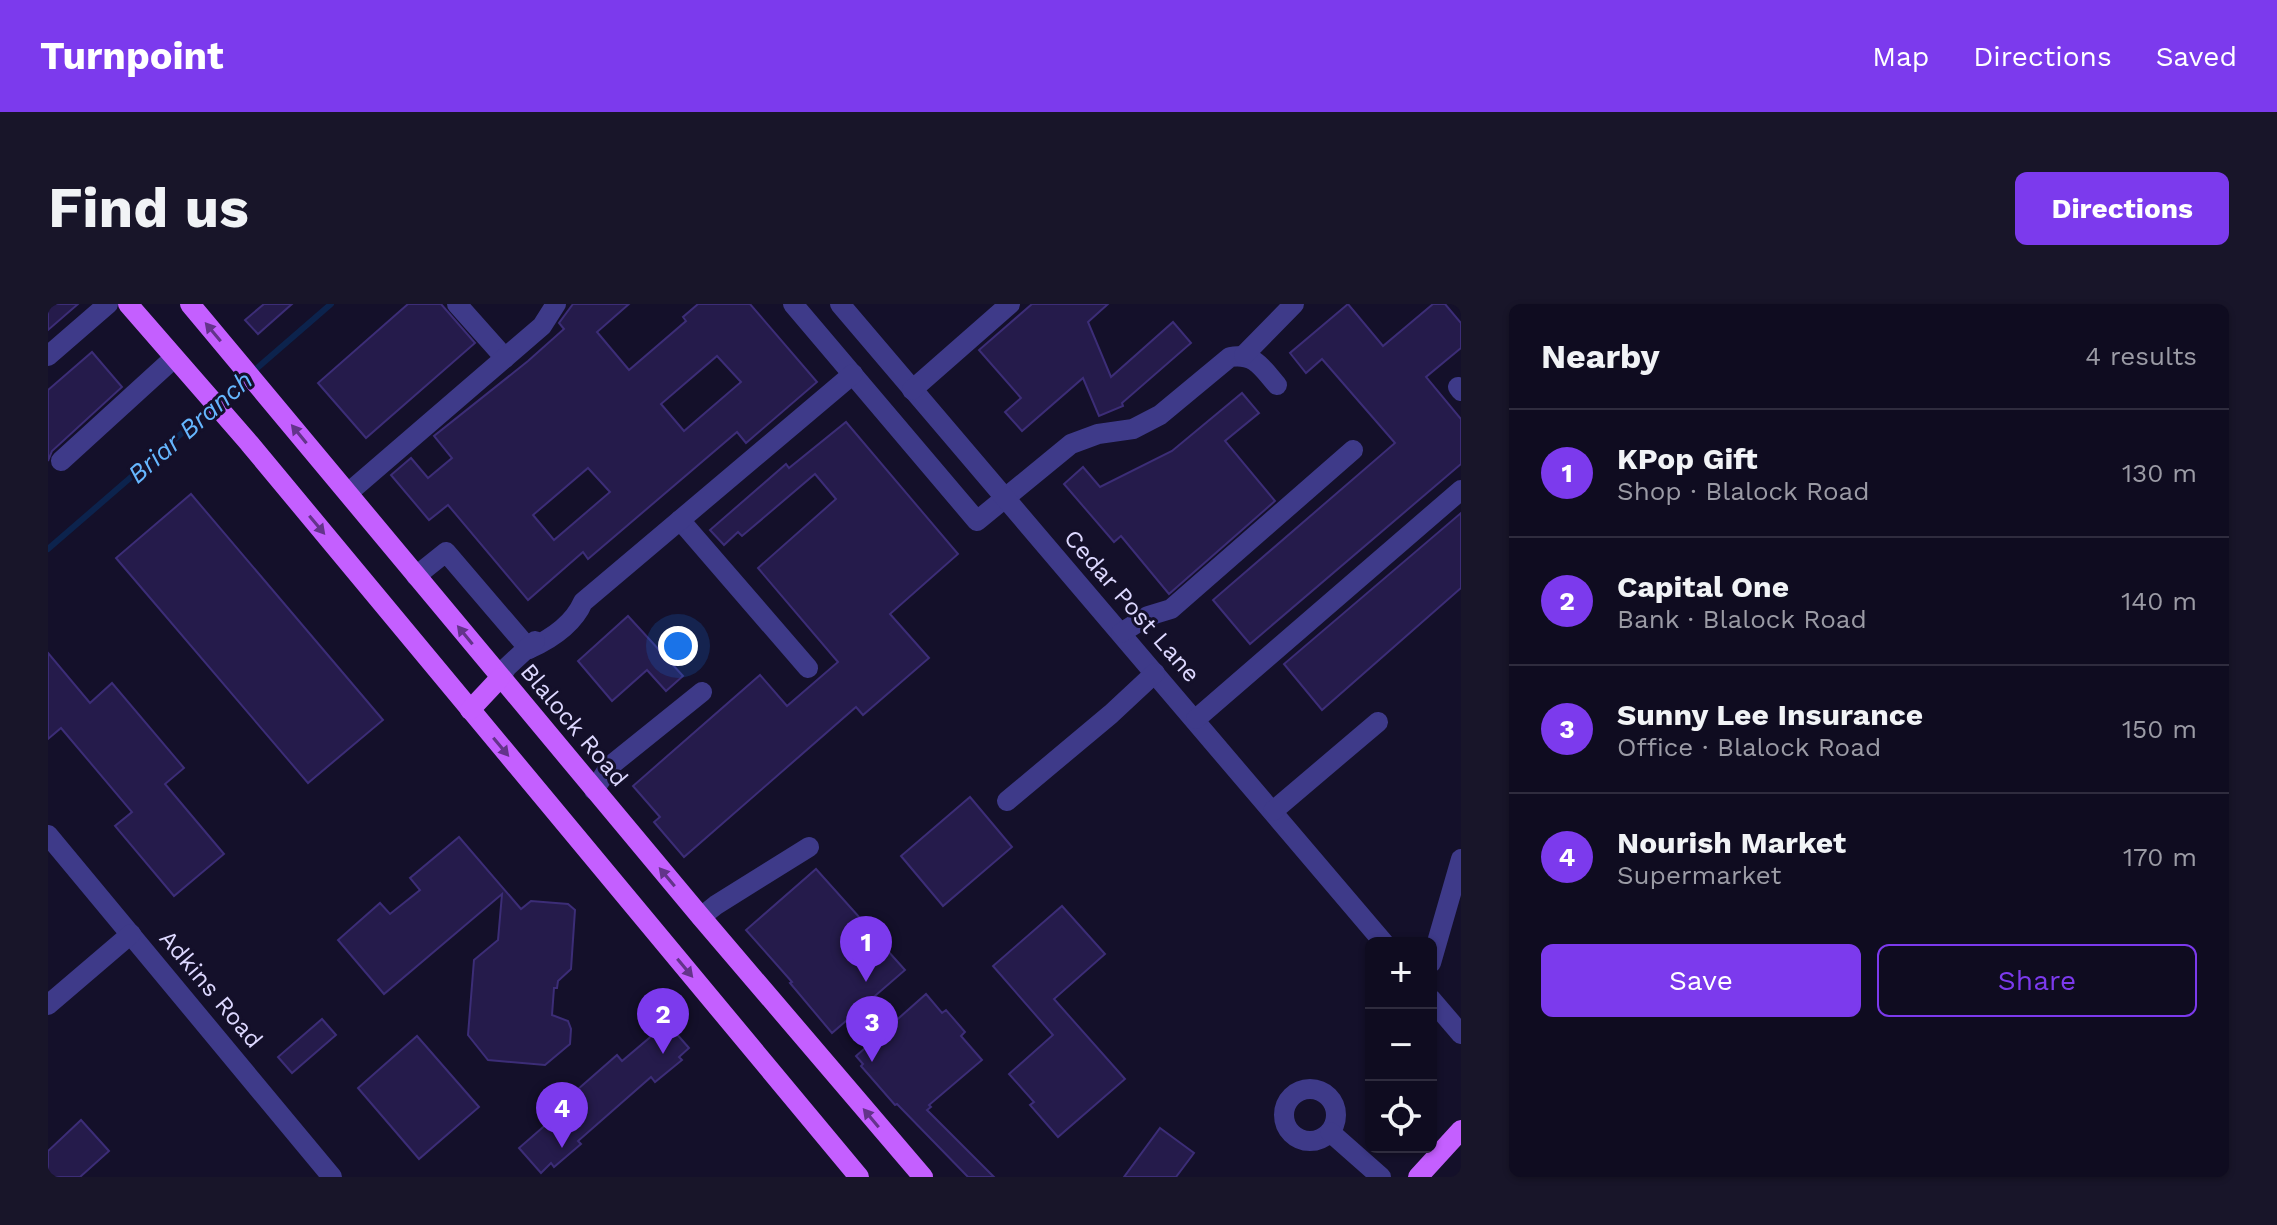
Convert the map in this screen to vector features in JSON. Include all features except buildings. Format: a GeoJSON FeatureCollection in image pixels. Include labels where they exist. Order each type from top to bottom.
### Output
{"type":"FeatureCollection","features":[{"type":"Feature","properties":{"kind":"main road"},"geometry":{"type":"LineString","coordinates":[[128,304],[231,422],[859,1177]]}},
{"type":"Feature","properties":{"kind":"main road","name":"Blalock Road"},"geometry":{"type":"LineString","coordinates":[[190,304],[594,790],[923,1177]]}},
{"type":"Feature","properties":{"kind":"main road"},"geometry":{"type":"LineString","coordinates":[[470,710],[500,678]]}},
{"type":"Feature","properties":{"kind":"main road"},"geometry":{"type":"LineString","coordinates":[[1418,1177],[1461,1130]]}},
{"type":"Feature","properties":{"kind":"street"},"geometry":{"type":"LineString","coordinates":[[48,356],[108,304]]}},
{"type":"Feature","properties":{"kind":"street"},"geometry":{"type":"LineString","coordinates":[[457,304],[505,358]]}},
{"type":"Feature","properties":{"kind":"street"},"geometry":{"type":"LineString","coordinates":[[793,304],[977,521],[1071,444],[1098,434],[1133,429],[1160,415],[1230,357],[1244,355],[1294,304]]}},
{"type":"Feature","properties":{"kind":"street","name":"Cedar Post Lane"},"geometry":{"type":"LineString","coordinates":[[840,304],[1379,937]]}},
{"type":"Feature","properties":{"kind":"street"},"geometry":{"type":"LineString","coordinates":[[912,390],[1010,304]]}},
{"type":"Feature","properties":{"kind":"street"},"geometry":{"type":"LineString","coordinates":[[348,493],[542,326],[554,305]]}},
{"type":"Feature","properties":{"kind":"street"},"geometry":{"type":"LineString","coordinates":[[1244,355],[1257,363],[1277,385]]}},
{"type":"Feature","properties":{"kind":"street"},"geometry":{"type":"LineString","coordinates":[[61,461],[174,358]]}},
{"type":"Feature","properties":{"kind":"street"},"geometry":{"type":"LineString","coordinates":[[500,678],[507,667],[529,649],[541,631],[571,605],[583,602],[853,374]]}},
{"type":"Feature","properties":{"kind":"street"},"geometry":{"type":"LineString","coordinates":[[1121,633],[1148,616],[1171,609],[1353,450]]}},
{"type":"Feature","properties":{"kind":"street"},"geometry":{"type":"LineString","coordinates":[[1196,719],[1461,490]]}},
{"type":"Feature","properties":{"kind":"street"},"geometry":{"type":"LineString","coordinates":[[680,520],[808,668]]}},
{"type":"Feature","properties":{"kind":"street"},"geometry":{"type":"LineString","coordinates":[[416,576],[446,552],[529,649]]}},
{"type":"Feature","properties":{"kind":"street"},"geometry":{"type":"LineString","coordinates":[[1007,801],[1155,673]]}},
{"type":"Feature","properties":{"kind":"street"},"geometry":{"type":"LineString","coordinates":[[594,790],[610,766],[702,692]]}},
{"type":"Feature","properties":{"kind":"street"},"geometry":{"type":"LineString","coordinates":[[1273,811],[1378,722]]}},
{"type":"Feature","properties":{"kind":"street","name":"Adkins Road"},"geometry":{"type":"LineString","coordinates":[[48,835],[332,1177]]}},
{"type":"Feature","properties":{"kind":"street"},"geometry":{"type":"LineString","coordinates":[[701,917],[809,847]]}},
{"type":"Feature","properties":{"kind":"street"},"geometry":{"type":"LineString","coordinates":[[1437,939],[1461,859]]}},
{"type":"Feature","properties":{"kind":"street"},"geometry":{"type":"LineString","coordinates":[[48,1005],[131,934]]}},
{"type":"Feature","properties":{"kind":"street"},"geometry":{"type":"LineString","coordinates":[[1437,1006],[1461,1034]]}},
{"type":"Feature","properties":{"kind":"street"},"geometry":{"type":"LineString","coordinates":[[1330,1132],[1381,1177]]}},
{"type":"Feature","properties":{"kind":"waterway","name":"Briar Branch"},"geometry":{"type":"LineString","coordinates":[[48,549],[331,304]]}},
{"type":"Feature","properties":{"kind":"place","name":"KPop Gift"},"geometry":{"type":"Point","coordinates":[866,982]}},
{"type":"Feature","properties":{"kind":"place","name":"Capital One"},"geometry":{"type":"Point","coordinates":[663,1054]}},
{"type":"Feature","properties":{"kind":"place","name":"Sunny Lee Insurance"},"geometry":{"type":"Point","coordinates":[872,1062]}},
{"type":"Feature","properties":{"kind":"place","name":"Nourish Market"},"geometry":{"type":"Point","coordinates":[562,1148]}}]}
